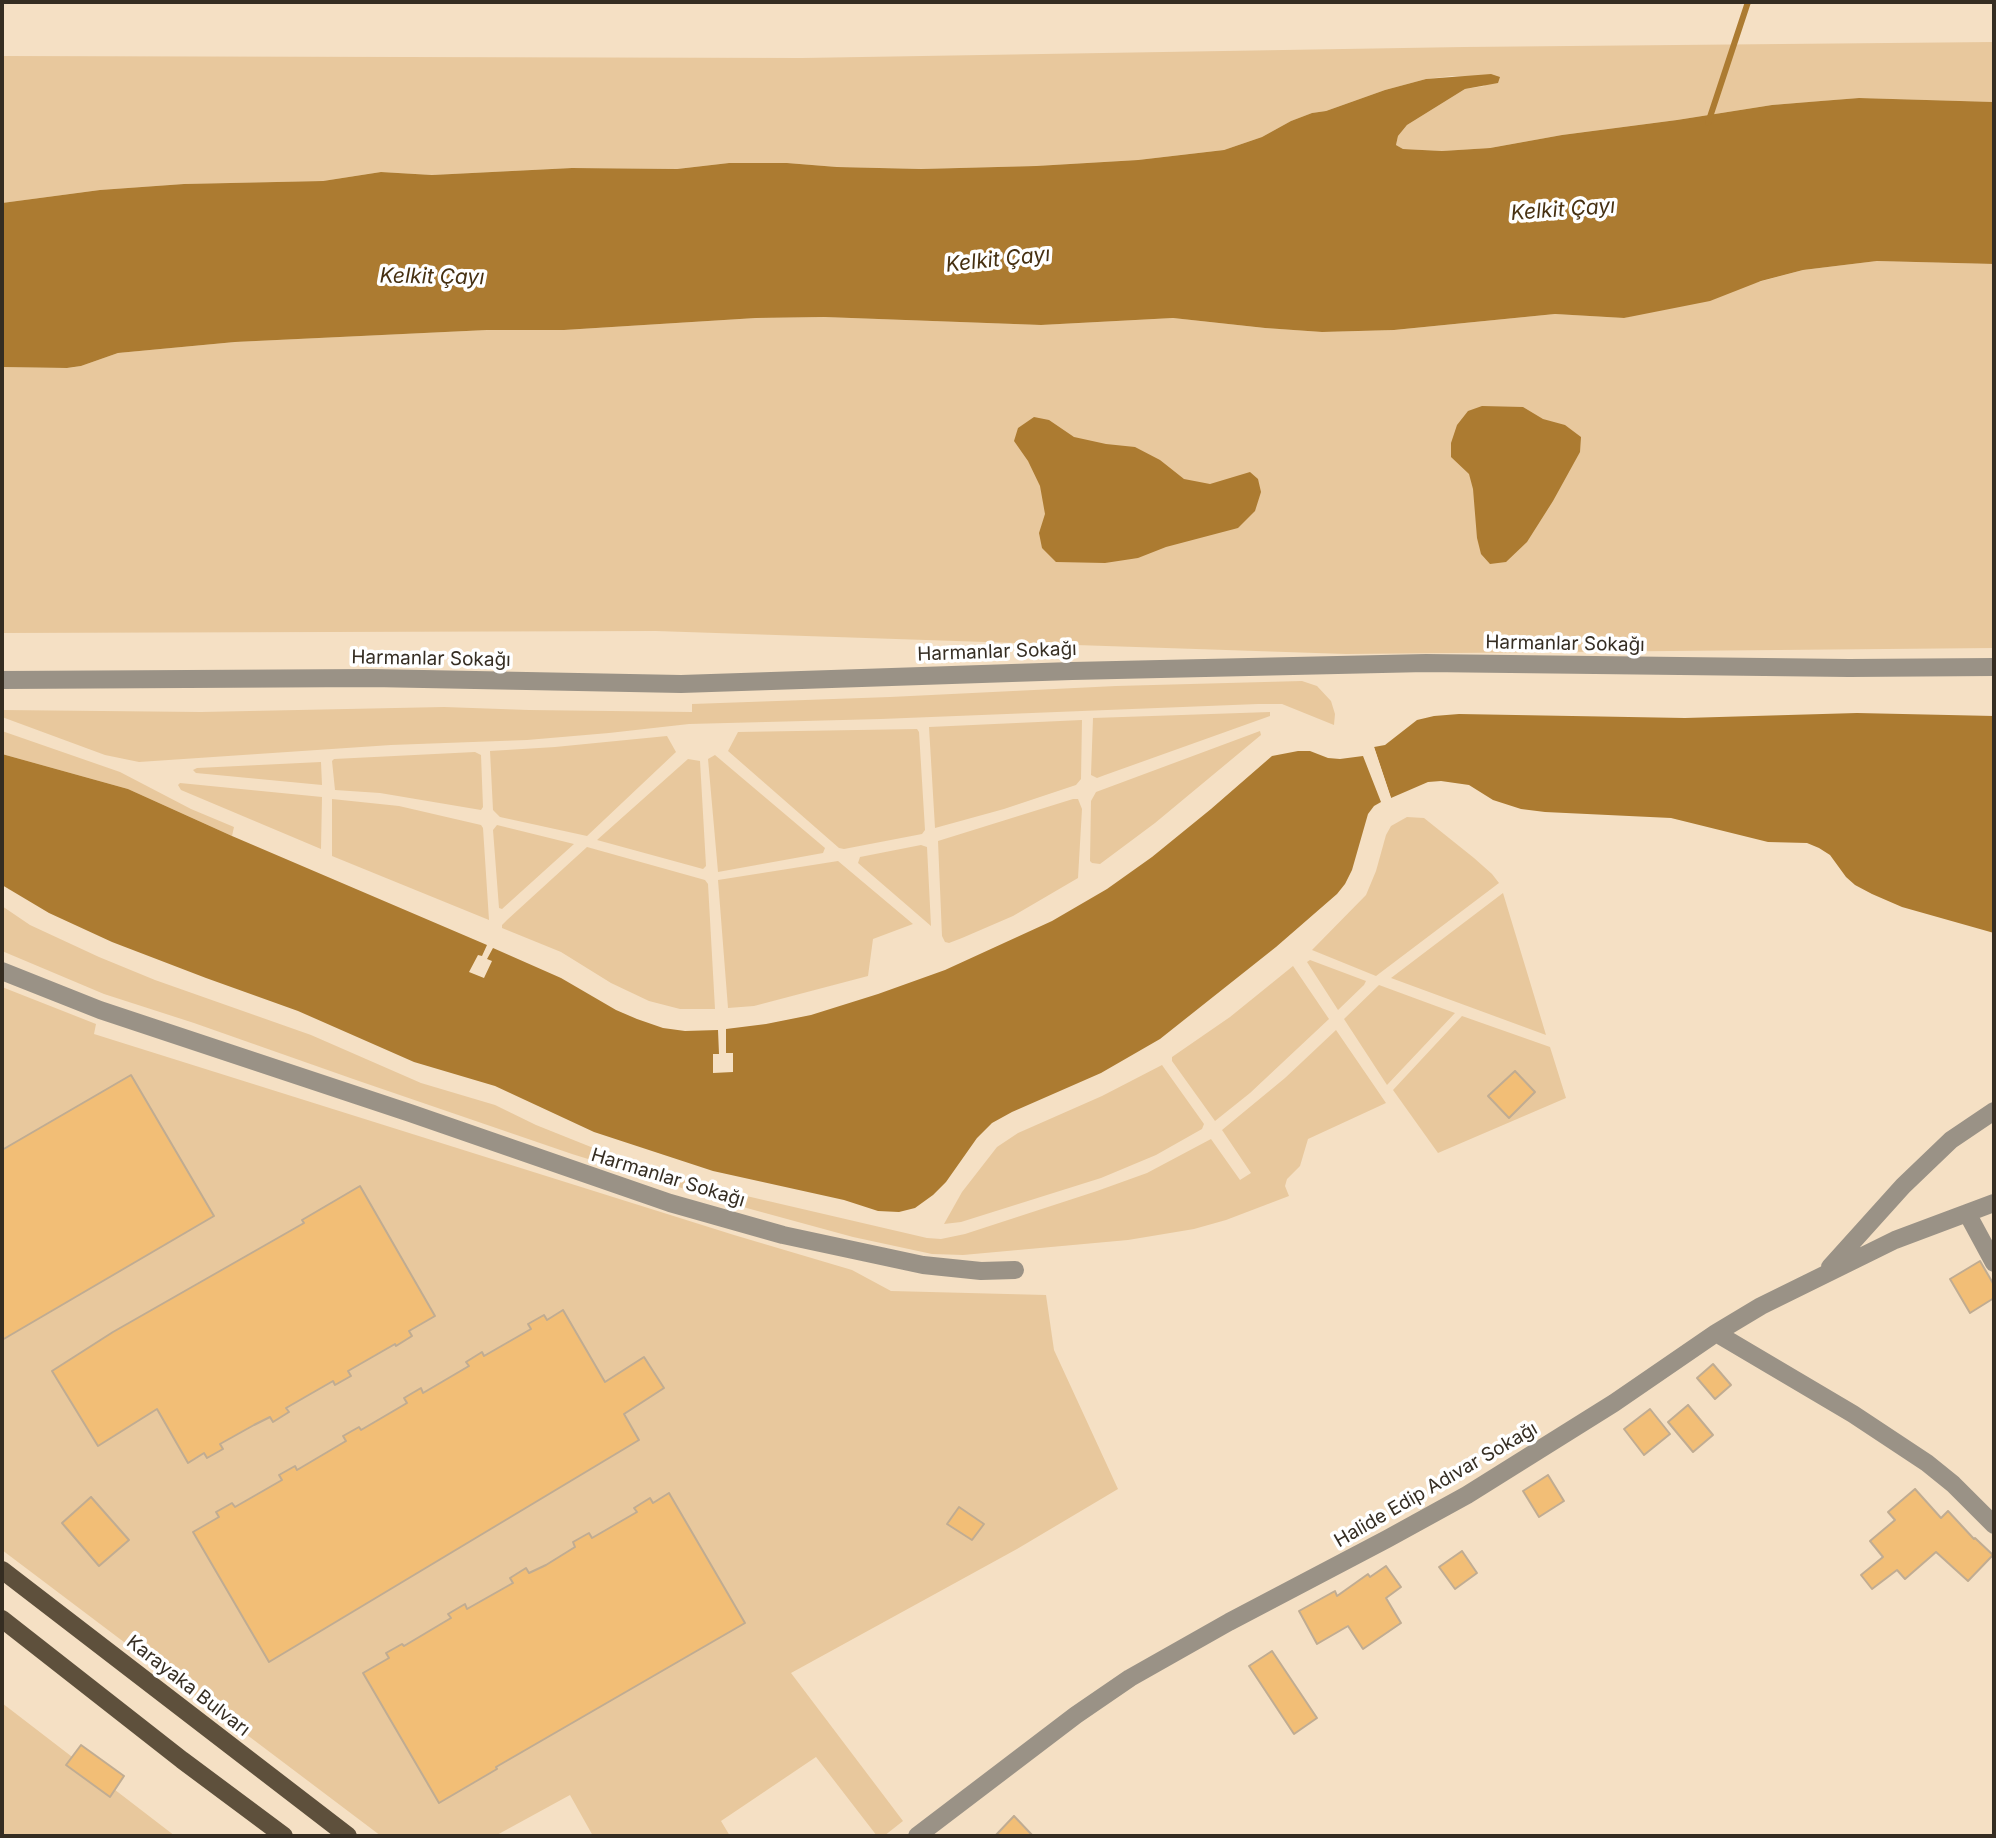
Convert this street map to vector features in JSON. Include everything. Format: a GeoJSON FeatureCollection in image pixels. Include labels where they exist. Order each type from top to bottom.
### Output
{"type":"FeatureCollection","features":[{"type":"Feature","properties":{"kind":"main road","name":"Karayaka Bulvarı"},"geometry":{"type":"LineString","coordinates":[[2,1570],[348,1836]]}},
{"type":"Feature","properties":{"kind":"main road"},"geometry":{"type":"LineString","coordinates":[[2,1619],[284,1836]]}},
{"type":"Feature","properties":{"kind":"street","name":"Harmanlar Sokağı"},"geometry":{"type":"LineString","coordinates":[[2,680],[372,678],[681,684],[1426,663],[1994,667]]}},
{"type":"Feature","properties":{"kind":"street","name":"Harmanlar Sokağı"},"geometry":{"type":"LineString","coordinates":[[2,971],[100,1010],[670,1203],[783,1235],[923,1265],[967,1270],[1015,1270]]}},
{"type":"Feature","properties":{"kind":"street"},"geometry":{"type":"LineString","coordinates":[[1823,1274],[1932,1158],[1951,1140],[1994,1111]]}},
{"type":"Feature","properties":{"kind":"street","name":"Halide Edip Adıvar Sokağı"},"geometry":{"type":"LineString","coordinates":[[917,1836],[1076,1715],[1130,1678],[1467,1495],[1614,1403],[1716,1333],[1761,1306],[1895,1240],[1994,1203]]}},
{"type":"Feature","properties":{"kind":"street"},"geometry":{"type":"LineString","coordinates":[[1967,1213],[1994,1263]]}},
{"type":"Feature","properties":{"kind":"street"},"geometry":{"type":"LineString","coordinates":[[1716,1333],[1853,1414],[1927,1463],[1953,1484],[1994,1525]]}},
{"type":"Feature","properties":{"kind":"shaded area"},"geometry":{"type":"Polygon","coordinates":[[[1994,42],[1994,102],[1859,98],[1772,105],[1490,148],[1442,151],[1403,149],[1396,145],[1398,136],[1407,125],[1465,89],[1485,86],[1471,77],[1452,76],[1426,79],[1312,113],[1262,137],[1224,150],[1138,160],[921,169],[729,163],[677,169],[572,168],[432,175],[381,172],[323,181],[184,184],[100,190],[2,203],[2,56],[802,58],[1464,47],[1994,42]]]}},
{"type":"Feature","properties":{"kind":"shaded area"},"geometry":{"type":"Polygon","coordinates":[[[1877,261],[1994,264],[1994,648],[1346,654],[656,631],[2,633],[2,367],[68,368],[118,353],[235,342],[487,330],[564,330],[756,318],[824,317],[1041,325],[1173,318],[1322,332],[1394,330],[1555,314],[1624,318],[1803,270],[1877,261]]]}},
{"type":"Feature","properties":{"kind":"shaded area"},"geometry":{"type":"Polygon","coordinates":[[[1302,681],[1317,686],[1331,701],[1335,714],[1334,725],[1282,704],[1258,704],[689,724],[527,740],[391,745],[139,762],[105,755],[2,717],[2,710],[201,712],[444,707],[692,712],[692,704],[1302,681]]]}},
{"type":"Feature","properties":{"kind":"shaded area"},"geometry":{"type":"Polygon","coordinates":[[[1270,712],[1270,716],[1097,778],[1091,775],[1093,718],[1270,712]]]}},
{"type":"Feature","properties":{"kind":"shaded area"},"geometry":{"type":"Polygon","coordinates":[[[1082,720],[1081,779],[1076,785],[935,828],[929,727],[1082,720]]]}},
{"type":"Feature","properties":{"kind":"shaded area"},"geometry":{"type":"Polygon","coordinates":[[[917,729],[925,830],[922,834],[844,849],[839,848],[728,751],[738,732],[917,729]]]}},
{"type":"Feature","properties":{"kind":"shaded area"},"geometry":{"type":"Polygon","coordinates":[[[2,731],[120,772],[191,809],[234,827],[232,836],[128,789],[2,754],[2,731]]]}},
{"type":"Feature","properties":{"kind":"shaded area"},"geometry":{"type":"Polygon","coordinates":[[[1260,731],[1261,735],[1155,823],[1100,864],[1090,861],[1091,801],[1096,792],[1260,731]]]}},
{"type":"Feature","properties":{"kind":"shaded area"},"geometry":{"type":"Polygon","coordinates":[[[667,736],[676,752],[587,836],[500,817],[493,810],[490,751],[667,736]]]}},
{"type":"Feature","properties":{"kind":"shaded area"},"geometry":{"type":"Polygon","coordinates":[[[475,752],[481,755],[481,810],[380,793],[335,790],[334,759],[475,752]]]}},
{"type":"Feature","properties":{"kind":"shaded area"},"geometry":{"type":"Polygon","coordinates":[[[715,755],[825,848],[823,853],[718,872],[708,759],[715,755]]]}},
{"type":"Feature","properties":{"kind":"shaded area"},"geometry":{"type":"Polygon","coordinates":[[[688,759],[700,761],[706,866],[703,869],[597,840],[688,759]]]}},
{"type":"Feature","properties":{"kind":"shaded area"},"geometry":{"type":"Polygon","coordinates":[[[321,762],[322,785],[196,773],[193,770],[197,768],[321,762]]]}},
{"type":"Feature","properties":{"kind":"shaded area"},"geometry":{"type":"Polygon","coordinates":[[[180,783],[322,797],[321,849],[181,790],[178,785],[180,783]]]}},
{"type":"Feature","properties":{"kind":"shaded area"},"geometry":{"type":"Polygon","coordinates":[[[332,799],[399,806],[481,825],[489,920],[332,856],[332,799]]]}},
{"type":"Feature","properties":{"kind":"shaded area"},"geometry":{"type":"Polygon","coordinates":[[[1078,799],[1082,809],[1078,878],[1013,916],[949,943],[945,942],[942,936],[938,841],[1078,799]]]}},
{"type":"Feature","properties":{"kind":"shaded area"},"geometry":{"type":"Polygon","coordinates":[[[1407,817],[1424,818],[1474,858],[1499,883],[1376,976],[1312,950],[1366,895],[1386,835],[1391,826],[1407,817]]]}},
{"type":"Feature","properties":{"kind":"shaded area"},"geometry":{"type":"Polygon","coordinates":[[[497,825],[574,844],[502,909],[499,908],[493,830],[497,825]]]}},
{"type":"Feature","properties":{"kind":"shaded area"},"geometry":{"type":"Polygon","coordinates":[[[921,845],[927,847],[931,926],[858,863],[860,857],[921,845]]]}},
{"type":"Feature","properties":{"kind":"shaded area"},"geometry":{"type":"Polygon","coordinates":[[[587,847],[705,880],[708,884],[715,1009],[680,1009],[649,1001],[611,983],[561,952],[502,928],[507,920],[587,847]]]}},
{"type":"Feature","properties":{"kind":"shaded area"},"geometry":{"type":"Polygon","coordinates":[[[838,861],[913,924],[873,939],[868,976],[754,1006],[728,1008],[718,880],[838,861]]]}},
{"type":"Feature","properties":{"kind":"shaded area"},"geometry":{"type":"Polygon","coordinates":[[[1503,893],[1546,1035],[1391,978],[1503,893]]]}},
{"type":"Feature","properties":{"kind":"shaded area"},"geometry":{"type":"Polygon","coordinates":[[[2,906],[30,925],[155,980],[311,1035],[421,1083],[495,1105],[536,1125],[658,1172],[725,1191],[927,1238],[941,1239],[965,1234],[1097,1191],[1147,1173],[1211,1139],[1240,1180],[1251,1173],[1222,1130],[1285,1078],[1336,1030],[1386,1103],[1308,1139],[1300,1166],[1287,1179],[1285,1186],[1289,1196],[1226,1220],[1194,1229],[1128,1240],[963,1255],[932,1254],[853,1237],[743,1207],[572,1154],[104,994],[2,951],[2,906]]]}},
{"type":"Feature","properties":{"kind":"shaded area"},"geometry":{"type":"Polygon","coordinates":[[[1310,960],[1366,981],[1338,1010],[1307,962],[1310,960]]]}},
{"type":"Feature","properties":{"kind":"shaded area"},"geometry":{"type":"Polygon","coordinates":[[[1293,966],[1329,1019],[1250,1093],[1215,1121],[1172,1061],[1172,1057],[1230,1017],[1293,966]]]}},
{"type":"Feature","properties":{"kind":"shaded area"},"geometry":{"type":"Polygon","coordinates":[[[1379,985],[1455,1013],[1387,1085],[1344,1019],[1379,985]]]}},
{"type":"Feature","properties":{"kind":"shaded area"},"geometry":{"type":"Polygon","coordinates":[[[2,987],[96,1024],[94,1034],[852,1270],[891,1291],[1046,1295],[1054,1350],[1118,1489],[1017,1549],[791,1673],[903,1821],[884,1836],[877,1836],[816,1757],[721,1821],[730,1836],[593,1836],[570,1795],[495,1836],[381,1836],[2,1550],[2,987]]]}},
{"type":"Feature","properties":{"kind":"shaded area"},"geometry":{"type":"Polygon","coordinates":[[[1462,1016],[1550,1047],[1566,1098],[1438,1153],[1393,1090],[1462,1016]]]}},
{"type":"Feature","properties":{"kind":"shaded area"},"geometry":{"type":"Polygon","coordinates":[[[1162,1065],[1204,1124],[1202,1129],[1156,1155],[1101,1178],[961,1222],[944,1224],[962,1192],[997,1147],[1018,1133],[1102,1096],[1162,1065]]]}},
{"type":"Feature","properties":{"kind":"shaded area"},"geometry":{"type":"Polygon","coordinates":[[[2,1703],[175,1836],[2,1836],[2,1703]]]}},
{"type":"Feature","properties":{"kind":"water","name":"Kelkit Çayı"},"geometry":{"type":"Polygon","coordinates":[[[1491,74],[1500,77],[1498,83],[1465,89],[1407,125],[1398,136],[1396,145],[1403,149],[1442,151],[1490,148],[1772,105],[1859,98],[1994,102],[1994,264],[1877,261],[1803,270],[1761,281],[1710,301],[1624,318],[1555,314],[1394,330],[1322,332],[1173,318],[1041,325],[824,317],[756,318],[564,330],[487,330],[235,342],[118,353],[67,368],[2,367],[2,203],[100,190],[184,184],[323,181],[381,172],[432,175],[572,168],[677,169],[729,163],[921,169],[1138,160],[1224,150],[1262,137],[1312,113],[1326,111],[1385,90],[1426,79],[1491,74]]]}},
{"type":"Feature","properties":{"kind":"water"},"geometry":{"type":"Polygon","coordinates":[[[1482,406],[1523,407],[1543,419],[1565,425],[1581,437],[1580,452],[1527,542],[1506,562],[1490,564],[1481,554],[1477,538],[1473,489],[1469,474],[1451,457],[1451,443],[1457,425],[1468,411],[1482,406]]]}},
{"type":"Feature","properties":{"kind":"water"},"geometry":{"type":"Polygon","coordinates":[[[1034,417],[1049,420],[1074,437],[1135,447],[1160,460],[1184,479],[1210,484],[1250,472],[1258,479],[1261,492],[1255,511],[1238,528],[1166,547],[1138,558],[1105,563],[1056,562],[1042,548],[1039,533],[1045,514],[1040,486],[1028,461],[1014,441],[1018,428],[1034,417]]]}},
{"type":"Feature","properties":{"kind":"water"},"geometry":{"type":"Polygon","coordinates":[[[1857,713],[1994,716],[1994,933],[1902,907],[1872,894],[1846,877],[1830,855],[1807,843],[1768,842],[1671,818],[1521,809],[1493,800],[1469,785],[1441,781],[1428,782],[1391,798],[1374,747],[1385,745],[1417,720],[1459,714],[1685,718],[1857,713]]]}},
{"type":"Feature","properties":{"kind":"water"},"geometry":{"type":"Polygon","coordinates":[[[1310,751],[1328,758],[1340,759],[1363,756],[1381,802],[1368,814],[1352,870],[1337,894],[1276,947],[1160,1039],[1101,1073],[992,1123],[933,1195],[915,1208],[899,1212],[878,1211],[844,1200],[713,1171],[594,1132],[495,1086],[414,1062],[298,1011],[112,942],[49,913],[2,885],[2,754],[128,789],[487,945],[469,972],[484,978],[492,961],[487,959],[493,948],[561,978],[637,1019],[663,1028],[685,1031],[718,1030],[719,1054],[713,1054],[713,1073],[733,1072],[733,1053],[726,1053],[726,1029],[811,1015],[878,994],[945,970],[1052,921],[1107,889],[1152,857],[1272,756],[1310,751]]]}},
{"type":"Feature","properties":{"kind":"pier"},"geometry":{"type":"Polygon","coordinates":[[[1374,747],[1391,798],[1388,799],[1371,750],[1374,747]]]}},
{"type":"Feature","properties":{"kind":"building"},"geometry":{"type":"Polygon","coordinates":[[[1515,1071],[1535,1092],[1509,1118],[1488,1096],[1515,1071]]]}},
{"type":"Feature","properties":{"kind":"building"},"geometry":{"type":"Polygon","coordinates":[[[131,1075],[214,1216],[2,1340],[2,1150],[131,1075]]]}},
{"type":"Feature","properties":{"kind":"building"},"geometry":{"type":"Polygon","coordinates":[[[360,1186],[435,1316],[409,1331],[412,1336],[348,1371],[351,1376],[335,1385],[333,1381],[286,1408],[289,1412],[273,1422],[270,1417],[220,1444],[223,1449],[207,1458],[204,1453],[188,1463],[157,1409],[98,1446],[52,1371],[113,1332],[304,1223],[302,1220],[360,1186]]]}},
{"type":"Feature","properties":{"kind":"building"},"geometry":{"type":"Polygon","coordinates":[[[1980,1261],[1994,1285],[1994,1298],[1970,1313],[1950,1279],[1980,1261]]]}},
{"type":"Feature","properties":{"kind":"building"},"geometry":{"type":"Polygon","coordinates":[[[563,1310],[605,1382],[644,1357],[664,1388],[624,1414],[639,1440],[269,1662],[193,1532],[219,1517],[216,1512],[232,1503],[235,1507],[282,1480],[279,1475],[295,1466],[297,1470],[346,1441],[343,1436],[359,1427],[361,1430],[407,1403],[404,1398],[421,1388],[423,1393],[469,1366],[466,1362],[482,1352],[484,1356],[531,1329],[528,1324],[544,1315],[547,1320],[563,1310]]]}},
{"type":"Feature","properties":{"kind":"building"},"geometry":{"type":"Polygon","coordinates":[[[1713,1364],[1731,1385],[1715,1399],[1697,1378],[1713,1364]]]}},
{"type":"Feature","properties":{"kind":"building"},"geometry":{"type":"Polygon","coordinates":[[[1688,1405],[1713,1435],[1693,1452],[1668,1422],[1688,1405]]]}},
{"type":"Feature","properties":{"kind":"building"},"geometry":{"type":"Polygon","coordinates":[[[1650,1409],[1670,1434],[1644,1455],[1624,1429],[1650,1409]]]}},
{"type":"Feature","properties":{"kind":"building"},"geometry":{"type":"Polygon","coordinates":[[[1548,1475],[1564,1501],[1539,1517],[1523,1491],[1548,1475]]]}},
{"type":"Feature","properties":{"kind":"building"},"geometry":{"type":"Polygon","coordinates":[[[1915,1489],[1941,1518],[1948,1511],[1993,1555],[1968,1581],[1936,1552],[1905,1579],[1897,1570],[1872,1589],[1861,1575],[1883,1557],[1870,1541],[1895,1520],[1888,1512],[1915,1489]]]}},
{"type":"Feature","properties":{"kind":"building"},"geometry":{"type":"Polygon","coordinates":[[[669,1493],[745,1623],[496,1767],[497,1769],[439,1803],[363,1673],[389,1658],[386,1653],[402,1644],[404,1646],[451,1618],[448,1614],[465,1604],[467,1609],[513,1583],[510,1578],[526,1568],[529,1573],[546,1565],[575,1547],[573,1542],[589,1533],[592,1538],[637,1512],[634,1508],[650,1498],[653,1503],[669,1493]]]}},
{"type":"Feature","properties":{"kind":"building"},"geometry":{"type":"Polygon","coordinates":[[[91,1497],[129,1540],[99,1566],[62,1523],[91,1497]]]}},
{"type":"Feature","properties":{"kind":"building"},"geometry":{"type":"Polygon","coordinates":[[[959,1507],[984,1524],[972,1540],[947,1524],[959,1507]]]}},
{"type":"Feature","properties":{"kind":"building"},"geometry":{"type":"Polygon","coordinates":[[[1462,1551],[1477,1573],[1455,1589],[1439,1567],[1462,1551]]]}},
{"type":"Feature","properties":{"kind":"building"},"geometry":{"type":"Polygon","coordinates":[[[1386,1566],[1401,1587],[1386,1598],[1401,1623],[1363,1649],[1348,1626],[1317,1644],[1299,1611],[1335,1591],[1337,1596],[1368,1574],[1370,1577],[1386,1566]]]}},
{"type":"Feature","properties":{"kind":"building"},"geometry":{"type":"Polygon","coordinates":[[[1272,1651],[1317,1718],[1294,1734],[1249,1666],[1272,1651]]]}},
{"type":"Feature","properties":{"kind":"building"},"geometry":{"type":"Polygon","coordinates":[[[81,1745],[124,1776],[110,1797],[66,1765],[81,1745]]]}},
{"type":"Feature","properties":{"kind":"building"},"geometry":{"type":"Polygon","coordinates":[[[1014,1816],[1033,1836],[995,1836],[1014,1816]]]}},
{"type":"Feature","properties":{"kind":"waterway"},"geometry":{"type":"LineString","coordinates":[[1708,123],[1748,2]]}}]}
